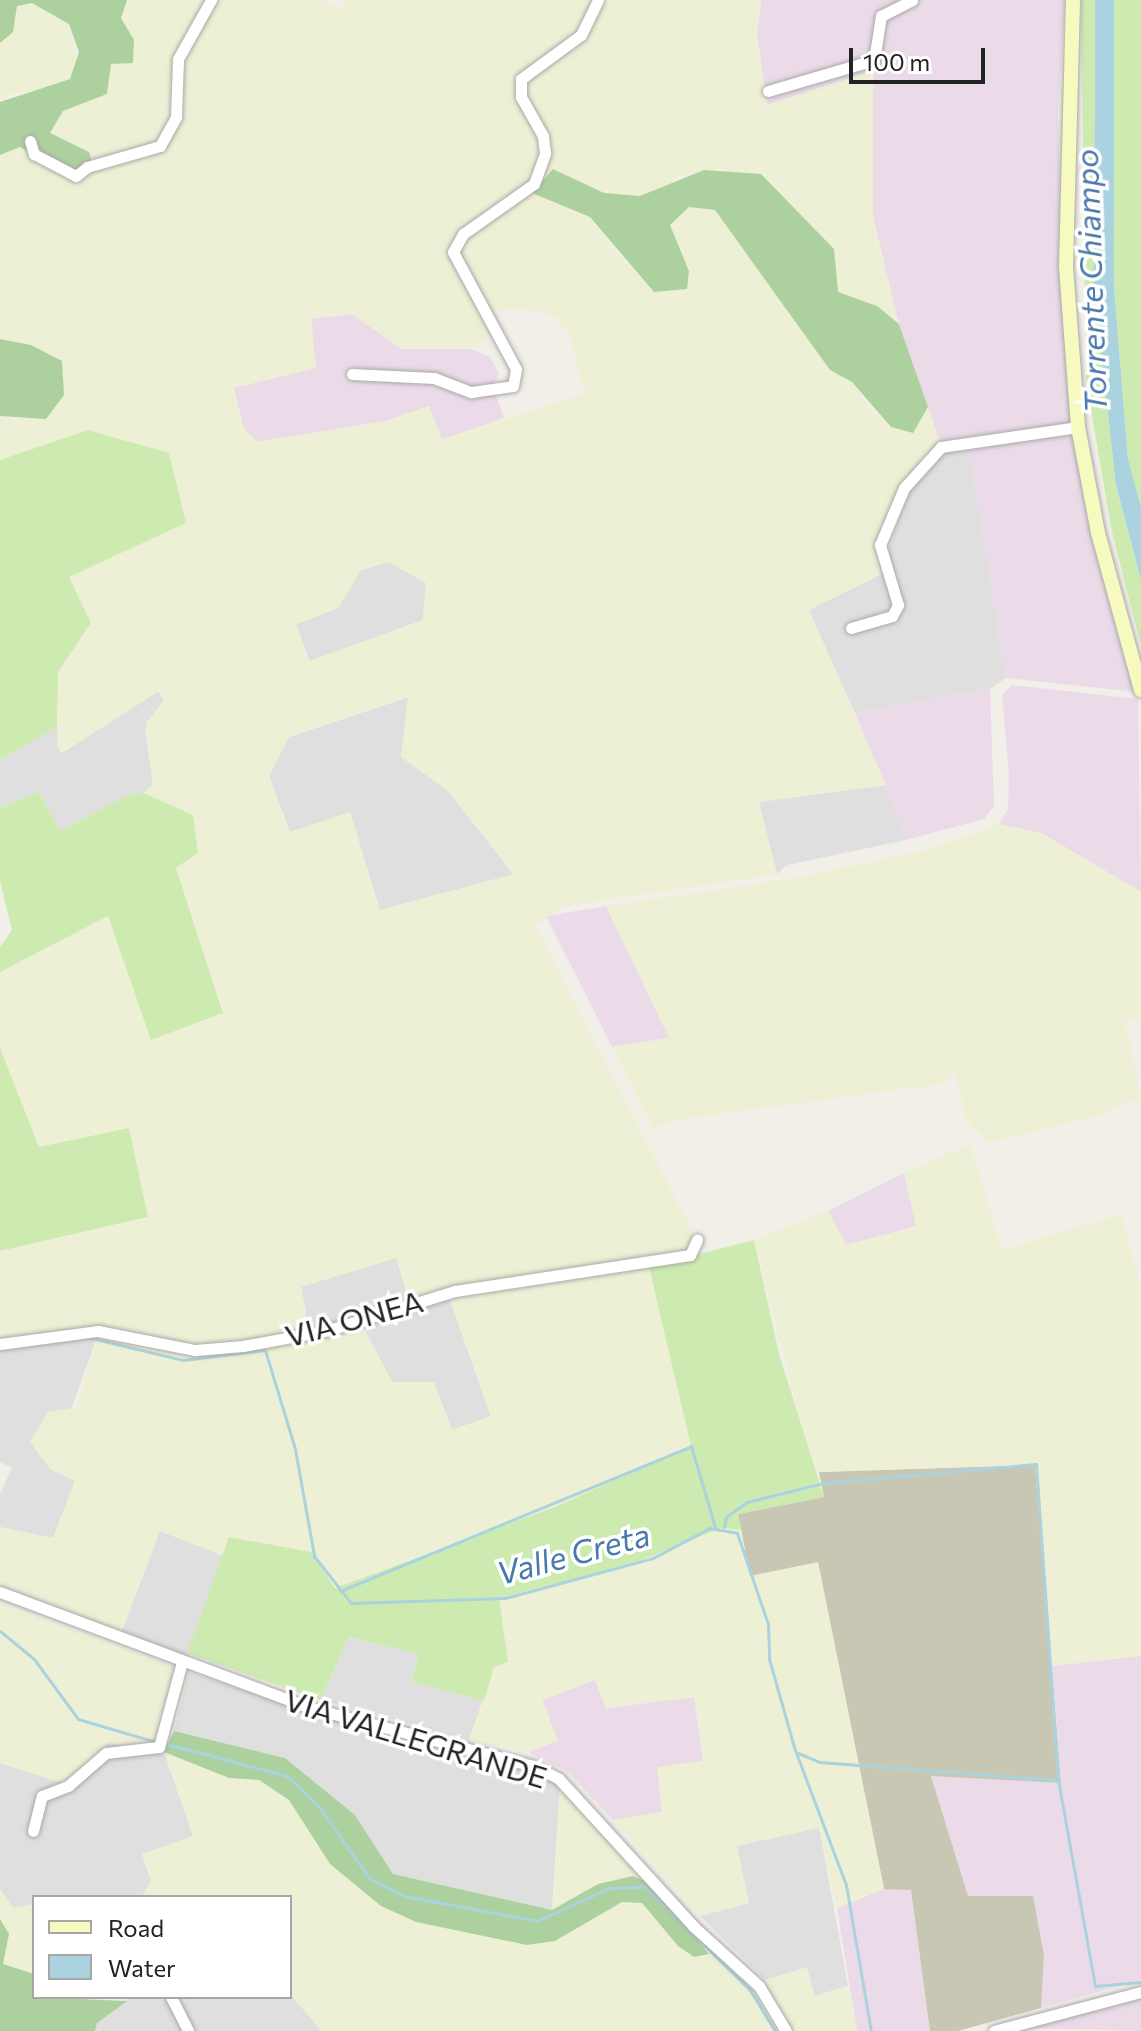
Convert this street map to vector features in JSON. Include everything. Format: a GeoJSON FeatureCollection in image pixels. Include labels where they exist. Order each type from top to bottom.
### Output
{"type":"FeatureCollection","features":[{"type":"Feature","properties":{"kind":"main road"},"geometry":{"type":"LineString","coordinates":[[1073,0],[1066,267],[1078,427],[1098,533],[1141,690]]}},
{"type":"Feature","properties":{"kind":"street"},"geometry":{"type":"LineString","coordinates":[[30,141],[34,154],[76,176],[87,167],[160,146],[176,117],[178,59],[211,0]]}},
{"type":"Feature","properties":{"kind":"street"},"geometry":{"type":"LineString","coordinates":[[352,374],[434,378],[471,392],[513,386],[516,369],[453,252],[463,234],[534,184],[545,153],[543,136],[518,87],[581,35],[598,0]]}},
{"type":"Feature","properties":{"kind":"street"},"geometry":{"type":"LineString","coordinates":[[768,91],[874,60],[878,21],[912,0]]}},
{"type":"Feature","properties":{"kind":"street"},"geometry":{"type":"LineString","coordinates":[[851,628],[892,616],[898,605],[880,545],[904,488],[941,447],[1078,427]]}},
{"type":"Feature","properties":{"kind":"street","name":"VIA ONEA"},"geometry":{"type":"LineString","coordinates":[[0,1344],[98,1331],[195,1350],[243,1346],[329,1330],[455,1291],[690,1255],[697,1240]]}},
{"type":"Feature","properties":{"kind":"street","name":"VIA VALLEGRANDE"},"geometry":{"type":"LineString","coordinates":[[0,1592],[311,1708],[534,1766],[559,1779],[693,1926],[759,1986],[786,2031]]}},
{"type":"Feature","properties":{"kind":"street"},"geometry":{"type":"LineString","coordinates":[[33,1831],[42,1796],[68,1786],[106,1753],[161,1743],[182,1662]]}},
{"type":"Feature","properties":{"kind":"street"},"geometry":{"type":"LineString","coordinates":[[994,2031],[1141,1992]]}},
{"type":"Feature","properties":{"kind":"street"},"geometry":{"type":"LineString","coordinates":[[172,1999],[188,2031]]}},
{"type":"Feature","properties":{"kind":"shaded area"},"geometry":{"type":"Polygon","coordinates":[[[127,0],[321,0],[342,8],[343,0],[761,0],[757,34],[767,105],[873,71],[873,216],[899,324],[877,306],[838,292],[834,249],[724,169],[680,175],[663,190],[640,196],[604,193],[553,169],[533,193],[590,217],[628,266],[689,271],[670,225],[689,207],[715,210],[830,369],[852,382],[872,412],[913,433],[928,407],[944,453],[908,489],[889,548],[890,570],[809,610],[886,785],[759,802],[777,874],[560,907],[536,927],[702,1250],[410,1302],[396,1258],[301,1287],[310,1337],[362,1325],[392,1382],[434,1382],[452,1430],[491,1416],[450,1300],[649,1267],[692,1446],[555,1507],[334,1588],[311,1552],[229,1538],[224,1556],[160,1531],[122,1631],[0,1586],[0,1527],[53,1538],[75,1481],[50,1469],[30,1442],[48,1412],[77,1407],[98,1334],[67,1329],[0,1340],[0,1251],[148,1218],[39,1147],[0,1048],[0,972],[108,916],[151,1039],[219,1016],[223,1009],[176,868],[198,853],[193,815],[144,793],[153,784],[146,723],[164,700],[158,691],[62,753],[57,747],[58,672],[91,623],[69,578],[96,560],[88,430],[0,460],[0,416],[18,421],[31,345],[0,338],[0,155],[20,147],[69,177],[89,152],[50,133],[63,111],[96,95],[111,63],[133,63],[134,40],[121,18],[127,0]],[[479,308],[491,333],[472,349],[402,349],[352,314],[311,318],[316,368],[234,388],[243,427],[256,442],[266,441],[386,421],[429,406],[442,439],[585,394],[570,336],[558,319],[542,311],[479,308]],[[389,562],[361,570],[338,608],[296,624],[309,661],[423,620],[426,583],[389,562]],[[408,697],[289,737],[269,776],[290,832],[350,812],[380,910],[514,874],[448,791],[401,757],[408,697]]]}},
{"type":"Feature","properties":{"kind":"shaded area"},"geometry":{"type":"Polygon","coordinates":[[[761,0],[1065,0],[1058,113],[1067,377],[1137,692],[1006,678],[970,452],[942,448],[891,300],[873,216],[873,71],[767,105],[757,34],[761,0]]]}},
{"type":"Feature","properties":{"kind":"shaded area"},"geometry":{"type":"Polygon","coordinates":[[[37,5],[69,24],[78,68],[70,79],[40,92],[12,93],[0,102],[0,43],[16,21],[17,6],[37,5]]]}},
{"type":"Feature","properties":{"kind":"shaded area"},"geometry":{"type":"Polygon","coordinates":[[[352,314],[402,349],[463,346],[490,357],[499,373],[493,387],[504,418],[441,440],[429,406],[386,421],[256,442],[243,427],[234,388],[249,382],[310,319],[352,314]]]}},
{"type":"Feature","properties":{"kind":"shaded area"},"geometry":{"type":"Polygon","coordinates":[[[942,448],[970,452],[1006,678],[990,689],[855,713],[808,610],[890,570],[889,548],[908,489],[942,448]]]}},
{"type":"Feature","properties":{"kind":"shaded area"},"geometry":{"type":"Polygon","coordinates":[[[389,561],[426,583],[423,620],[310,662],[296,624],[338,608],[361,570],[389,561]]]}},
{"type":"Feature","properties":{"kind":"shaded area"},"geometry":{"type":"Polygon","coordinates":[[[1012,685],[1138,699],[1141,892],[1043,834],[999,824],[1008,809],[1009,774],[1002,695],[1012,685]]]}},
{"type":"Feature","properties":{"kind":"shaded area"},"geometry":{"type":"Polygon","coordinates":[[[990,689],[994,806],[984,819],[906,840],[855,713],[990,689]]]}},
{"type":"Feature","properties":{"kind":"shaded area"},"geometry":{"type":"Polygon","coordinates":[[[159,691],[165,700],[145,729],[153,784],[143,794],[128,795],[60,831],[39,792],[0,808],[0,760],[57,727],[62,753],[159,691]]]}},
{"type":"Feature","properties":{"kind":"shaded area"},"geometry":{"type":"Polygon","coordinates":[[[409,697],[402,756],[448,791],[514,875],[380,910],[350,813],[290,832],[269,776],[289,737],[409,697]]]}},
{"type":"Feature","properties":{"kind":"shaded area"},"geometry":{"type":"Polygon","coordinates":[[[886,785],[906,840],[787,865],[777,874],[758,802],[886,785]]]}},
{"type":"Feature","properties":{"kind":"shaded area"},"geometry":{"type":"Polygon","coordinates":[[[999,824],[1043,834],[1141,892],[1141,1017],[1125,1021],[1141,1097],[1096,1116],[989,1142],[966,1120],[956,1073],[942,1084],[676,1120],[653,1129],[612,1047],[669,1038],[606,906],[789,879],[927,850],[999,824]]]}},
{"type":"Feature","properties":{"kind":"shaded area"},"geometry":{"type":"Polygon","coordinates":[[[606,906],[670,1038],[612,1047],[546,916],[606,906]]]}},
{"type":"Feature","properties":{"kind":"shaded area"},"geometry":{"type":"Polygon","coordinates":[[[970,1144],[1002,1250],[1121,1214],[1141,1285],[1141,1656],[1052,1666],[1035,1465],[819,1472],[808,1452],[754,1240],[828,1211],[846,1245],[916,1227],[904,1173],[970,1144]]]}},
{"type":"Feature","properties":{"kind":"shaded area"},"geometry":{"type":"Polygon","coordinates":[[[904,1173],[917,1226],[846,1245],[828,1211],[904,1173]]]}},
{"type":"Feature","properties":{"kind":"shaded area"},"geometry":{"type":"Polygon","coordinates":[[[396,1258],[410,1302],[310,1337],[301,1286],[396,1258]]]}},
{"type":"Feature","properties":{"kind":"shaded area"},"geometry":{"type":"Polygon","coordinates":[[[450,1300],[491,1417],[451,1430],[434,1383],[392,1382],[362,1325],[450,1300]]]}},
{"type":"Feature","properties":{"kind":"shaded area"},"geometry":{"type":"Polygon","coordinates":[[[67,1329],[98,1334],[50,1469],[75,1481],[53,1538],[0,1527],[0,1494],[12,1468],[0,1462],[0,1340],[67,1329]]]}},
{"type":"Feature","properties":{"kind":"shaded area"},"geometry":{"type":"Polygon","coordinates":[[[1035,1465],[1061,1783],[931,1776],[968,1896],[1033,1896],[1044,1956],[1041,2008],[958,2031],[930,2031],[911,1890],[884,1889],[818,1563],[750,1576],[738,1514],[824,1497],[819,1472],[1035,1465]]]}},
{"type":"Feature","properties":{"kind":"shaded area"},"geometry":{"type":"Polygon","coordinates":[[[721,1528],[741,1530],[750,1576],[818,1562],[884,1889],[837,1908],[819,1828],[737,1846],[749,1903],[700,1916],[613,1820],[662,1812],[657,1767],[703,1761],[694,1697],[606,1708],[595,1680],[542,1700],[558,1741],[528,1752],[469,1740],[494,1667],[508,1661],[499,1598],[630,1565],[721,1528]]]}},
{"type":"Feature","properties":{"kind":"shaded area"},"geometry":{"type":"Polygon","coordinates":[[[160,1531],[224,1556],[186,1656],[122,1631],[160,1531]]]}},
{"type":"Feature","properties":{"kind":"shaded area"},"geometry":{"type":"Polygon","coordinates":[[[0,1604],[189,1672],[164,1752],[108,1743],[63,1783],[0,1763],[0,1604]]]}},
{"type":"Feature","properties":{"kind":"shaded area"},"geometry":{"type":"Polygon","coordinates":[[[349,1637],[418,1654],[412,1682],[484,1701],[469,1740],[320,1700],[349,1637]]]}},
{"type":"Feature","properties":{"kind":"shaded area"},"geometry":{"type":"Polygon","coordinates":[[[1141,1656],[1141,1980],[1041,2008],[1044,1956],[968,1897],[931,1776],[1061,1783],[1052,1666],[1141,1656]]]}},
{"type":"Feature","properties":{"kind":"shaded area"},"geometry":{"type":"Polygon","coordinates":[[[189,1672],[353,1726],[547,1777],[560,1787],[552,1910],[393,1874],[355,1815],[285,1758],[174,1731],[189,1672]]]}},
{"type":"Feature","properties":{"kind":"shaded area"},"geometry":{"type":"Polygon","coordinates":[[[595,1680],[606,1708],[694,1697],[703,1761],[663,1812],[613,1820],[568,1772],[528,1752],[558,1741],[542,1700],[595,1680]]]}},
{"type":"Feature","properties":{"kind":"shaded area"},"geometry":{"type":"Polygon","coordinates":[[[108,1742],[164,1752],[193,1836],[143,1895],[32,1895],[32,1904],[13,1908],[0,1889],[0,1763],[63,1783],[108,1742]]]}},
{"type":"Feature","properties":{"kind":"shaded area"},"geometry":{"type":"Polygon","coordinates":[[[164,1752],[229,1777],[259,1780],[290,1800],[330,1864],[398,1915],[527,1945],[622,1902],[642,1903],[678,1946],[694,1957],[709,1954],[772,2006],[765,1980],[807,1967],[815,1996],[848,1986],[857,2031],[322,2031],[292,1996],[292,1895],[142,1895],[151,1881],[142,1854],[193,1836],[164,1752]]]}},
{"type":"Feature","properties":{"kind":"shaded area"},"geometry":{"type":"Polygon","coordinates":[[[560,1787],[650,1883],[613,1879],[552,1910],[560,1787]]]}},
{"type":"Feature","properties":{"kind":"shaded area"},"geometry":{"type":"Polygon","coordinates":[[[819,1827],[848,1986],[815,1996],[806,1968],[765,1980],[700,1916],[749,1903],[736,1846],[819,1827]]]}},
{"type":"Feature","properties":{"kind":"shaded area"},"geometry":{"type":"Polygon","coordinates":[[[0,1889],[13,1908],[32,1904],[32,1973],[3,1964],[9,1934],[0,1919],[0,1889]]]}},
{"type":"Feature","properties":{"kind":"shaded area"},"geometry":{"type":"Polygon","coordinates":[[[884,1889],[911,1889],[930,2031],[857,2031],[837,1908],[884,1889]]]}},
{"type":"Feature","properties":{"kind":"shaded area"},"geometry":{"type":"Polygon","coordinates":[[[292,1996],[322,2031],[95,2031],[96,2023],[128,1999],[292,1999],[292,1996]]]}},
{"type":"Feature","properties":{"kind":"shaded area"},"geometry":{"type":"Polygon","coordinates":[[[1141,1996],[1141,2031],[1030,2028],[1141,1996]]]}},
{"type":"Feature","properties":{"kind":"green space"},"geometry":{"type":"Polygon","coordinates":[[[0,0],[127,0],[121,18],[134,40],[133,63],[111,64],[107,94],[63,111],[50,133],[89,152],[95,172],[69,177],[20,147],[0,155],[0,102],[70,79],[79,52],[69,24],[32,3],[17,6],[13,32],[0,43],[0,0]]]}},
{"type":"Feature","properties":{"kind":"green space"},"geometry":{"type":"Polygon","coordinates":[[[1081,0],[1095,0],[1094,292],[1116,485],[1141,580],[1141,646],[1111,528],[1086,380],[1081,0]]]}},
{"type":"Feature","properties":{"kind":"green space"},"geometry":{"type":"Polygon","coordinates":[[[1114,0],[1141,0],[1141,507],[1128,459],[1114,288],[1114,0]]]}},
{"type":"Feature","properties":{"kind":"green space"},"geometry":{"type":"Polygon","coordinates":[[[553,169],[604,193],[640,196],[704,170],[761,174],[834,249],[838,292],[877,306],[899,324],[928,407],[913,433],[891,427],[852,382],[830,370],[715,210],[689,207],[670,225],[689,271],[687,289],[654,292],[590,217],[532,193],[553,169]]]}},
{"type":"Feature","properties":{"kind":"green space"},"geometry":{"type":"Polygon","coordinates":[[[0,339],[31,345],[62,361],[64,395],[46,419],[0,416],[0,339]]]}},
{"type":"Feature","properties":{"kind":"green space"},"geometry":{"type":"Polygon","coordinates":[[[88,430],[169,453],[186,523],[69,577],[91,623],[58,672],[57,727],[0,760],[0,460],[88,430]]]}},
{"type":"Feature","properties":{"kind":"green space"},"geometry":{"type":"Polygon","coordinates":[[[39,792],[60,831],[128,795],[144,793],[193,815],[198,853],[176,868],[223,1013],[151,1040],[108,916],[0,972],[0,947],[12,930],[0,881],[0,808],[39,792]]]}},
{"type":"Feature","properties":{"kind":"green space"},"geometry":{"type":"Polygon","coordinates":[[[0,1048],[39,1147],[129,1128],[148,1217],[0,1251],[0,1048]]]}},
{"type":"Feature","properties":{"kind":"green space"},"geometry":{"type":"Polygon","coordinates":[[[754,1240],[779,1354],[824,1497],[738,1514],[741,1530],[721,1528],[630,1565],[499,1598],[508,1662],[494,1667],[484,1701],[412,1682],[418,1654],[349,1637],[320,1700],[187,1653],[229,1537],[311,1552],[335,1588],[555,1507],[691,1446],[649,1267],[754,1240]]]}},
{"type":"Feature","properties":{"kind":"green space"},"geometry":{"type":"Polygon","coordinates":[[[174,1731],[285,1758],[355,1815],[393,1874],[552,1910],[598,1884],[633,1876],[650,1883],[709,1954],[694,1957],[678,1946],[642,1903],[622,1902],[555,1941],[527,1945],[416,1922],[381,1906],[330,1864],[289,1800],[259,1780],[229,1778],[164,1752],[174,1731]]]}},
{"type":"Feature","properties":{"kind":"green space"},"geometry":{"type":"Polygon","coordinates":[[[0,1919],[9,1934],[3,1964],[32,1973],[32,1999],[127,2001],[97,2023],[95,2031],[0,2031],[0,1919]]]}},
{"type":"Feature","properties":{"kind":"water"},"geometry":{"type":"Polygon","coordinates":[[[1095,0],[1114,0],[1114,288],[1128,459],[1141,507],[1141,580],[1116,485],[1094,292],[1095,0]]]}},
{"type":"Feature","properties":{"kind":"waterway","name":"Valle Creta"},"geometry":{"type":"LineString","coordinates":[[87,1337],[183,1360],[265,1350],[295,1449],[314,1556],[351,1603],[505,1598],[653,1558],[710,1528],[737,1533],[768,1624],[769,1659],[795,1750],[846,1885],[871,2031]]}},
{"type":"Feature","properties":{"kind":"waterway"},"geometry":{"type":"LineString","coordinates":[[340,1591],[691,1446],[715,1527]]}},
{"type":"Feature","properties":{"kind":"waterway"},"geometry":{"type":"LineString","coordinates":[[724,1527],[726,1517],[747,1502],[823,1483],[1036,1464],[1058,1780],[1095,1986],[1141,1982]]}},
{"type":"Feature","properties":{"kind":"waterway"},"geometry":{"type":"LineString","coordinates":[[0,1631],[34,1659],[78,1719],[156,1742]]}},
{"type":"Feature","properties":{"kind":"waterway"},"geometry":{"type":"LineString","coordinates":[[163,1743],[287,1776],[320,1808],[369,1878],[404,1896],[537,1921],[609,1888],[645,1887],[750,1990],[775,2031]]}},
{"type":"Feature","properties":{"kind":"waterway","name":"Valle Creta"},"geometry":{"type":"LineString","coordinates":[[798,1753],[819,1762],[1058,1780]]}},
{"type":"Feature","properties":{"kind":"water label","name":"Torrente Chiampo"},"geometry":{"type":"Point","coordinates":[1090,281]}}]}
